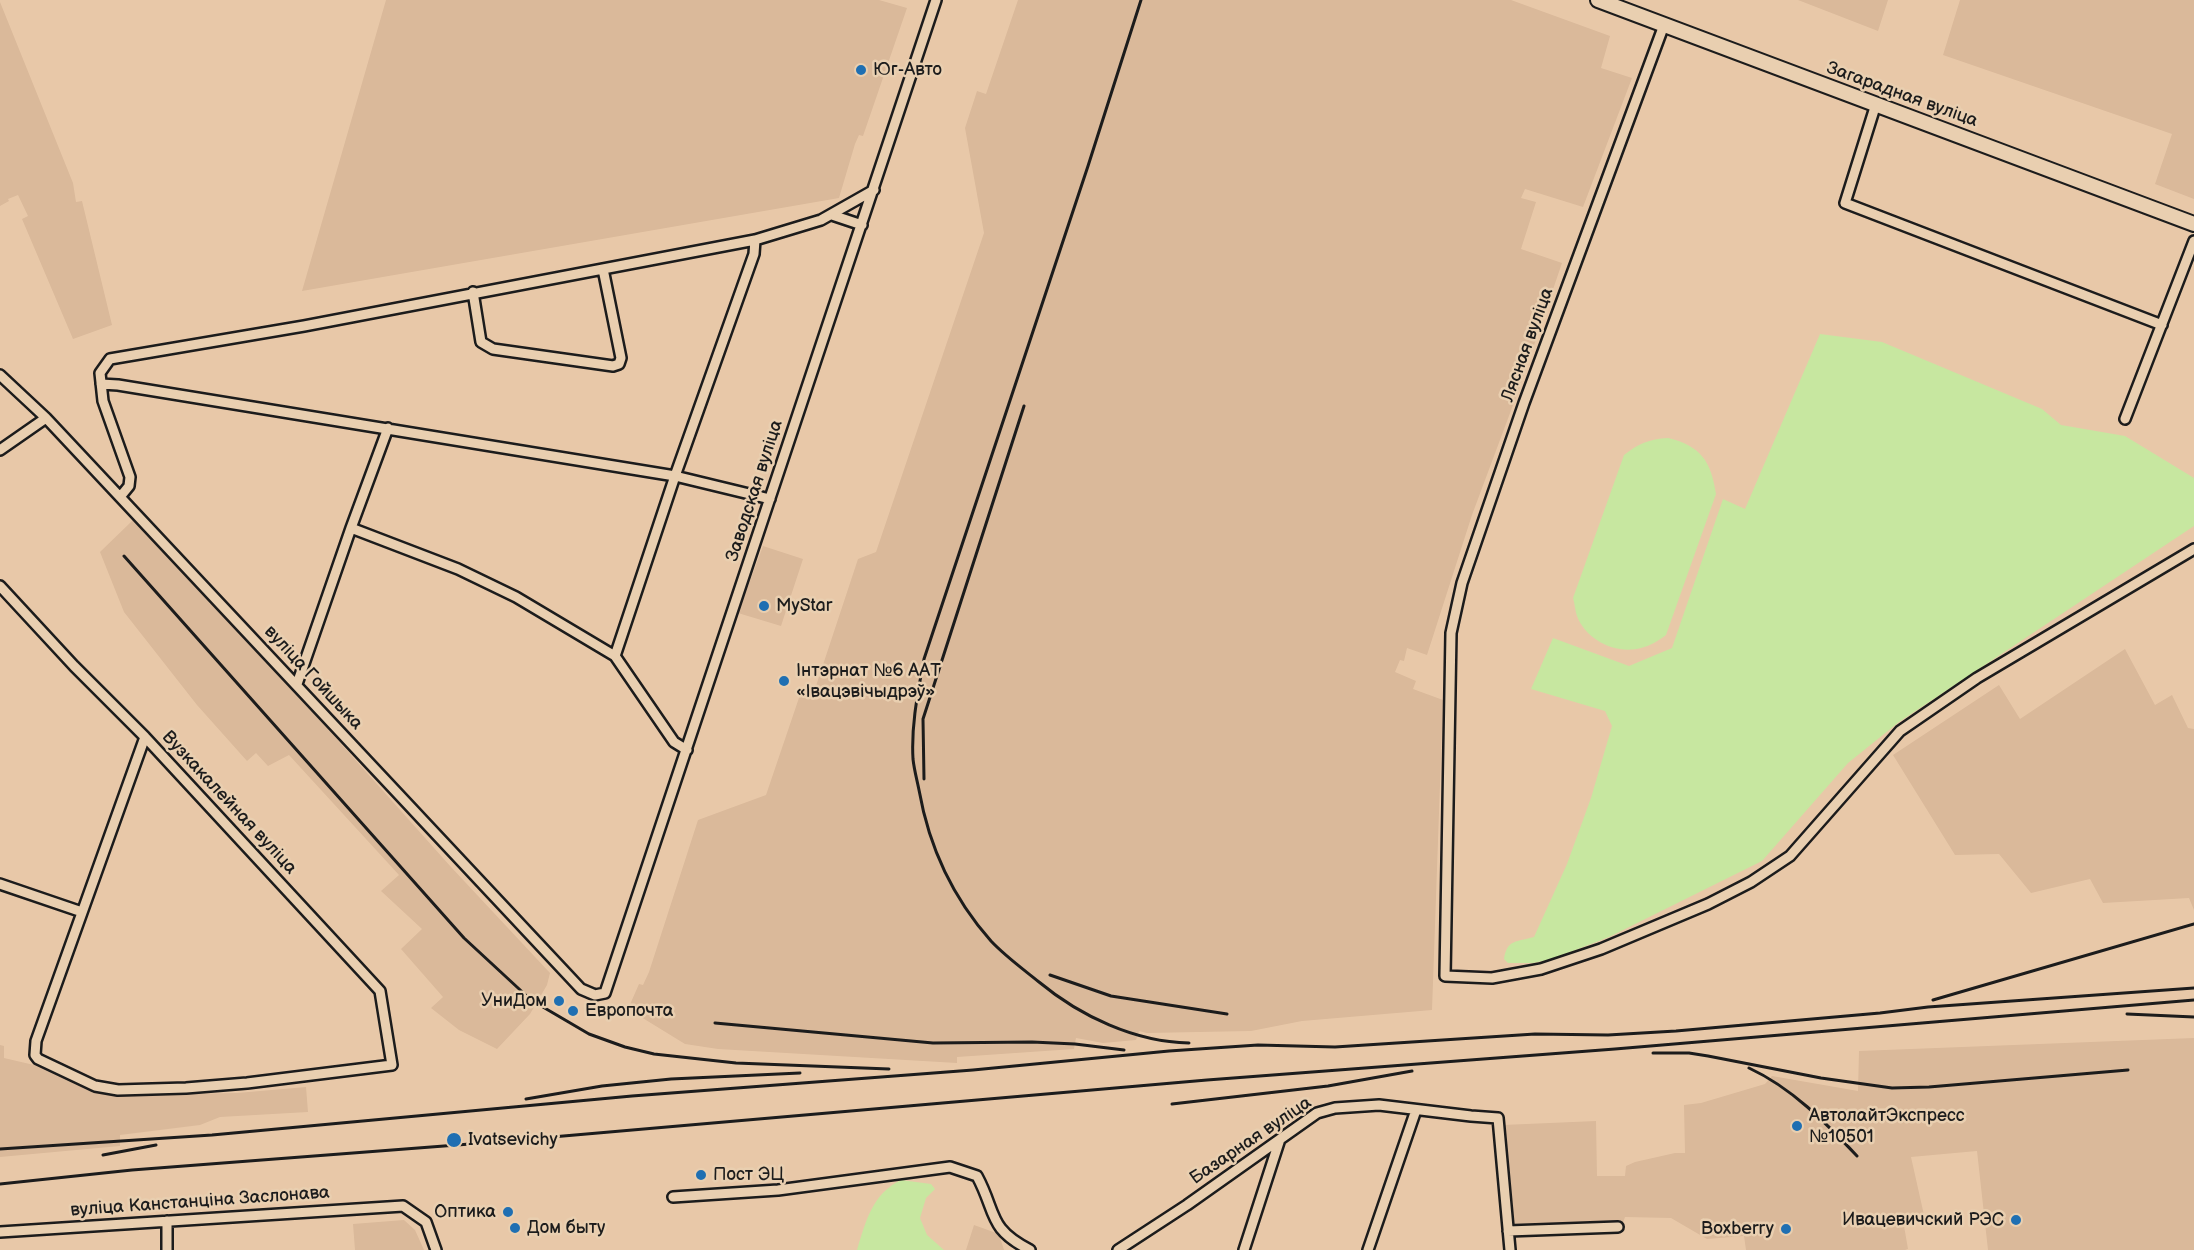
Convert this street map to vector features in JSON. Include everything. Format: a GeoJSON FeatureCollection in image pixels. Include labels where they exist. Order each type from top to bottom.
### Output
{"type":"FeatureCollection","features":[{"type":"Feature","properties":{"kind":"main road","name":"Загарадная вуліца"},"geometry":{"type":"LineString","coordinates":[[1599,0],[2194,224]]}},
{"type":"Feature","properties":{"kind":"street","name":"Заводская вуліца"},"geometry":{"type":"LineString","coordinates":[[605,993],[936,0]]}},
{"type":"Feature","properties":{"kind":"street","name":"Лясная вуліца"},"geometry":{"type":"LineString","coordinates":[[1664,25],[1540,358],[1462,584],[1451,633],[1445,976],[1492,978],[1532,971],[1601,950],[1708,904],[1751,882],[1790,856],[1900,731],[1977,678],[2194,549]]}},
{"type":"Feature","properties":{"kind":"street"},"geometry":{"type":"LineString","coordinates":[[1876,104],[1845,203],[2162,326]]}},
{"type":"Feature","properties":{"kind":"street"},"geometry":{"type":"LineString","coordinates":[[120,497],[129,486],[130,477],[103,401],[100,374],[110,359],[304,326],[755,240],[832,215],[874,190]]}},
{"type":"Feature","properties":{"kind":"street"},"geometry":{"type":"LineString","coordinates":[[832,215],[862,225]]}},
{"type":"Feature","properties":{"kind":"street"},"geometry":{"type":"LineString","coordinates":[[615,656],[675,476],[754,254],[755,240]]}},
{"type":"Feature","properties":{"kind":"street"},"geometry":{"type":"LineString","coordinates":[[2125,419],[2194,241]]}},
{"type":"Feature","properties":{"kind":"street"},"geometry":{"type":"LineString","coordinates":[[473,292],[481,342],[493,350],[613,366],[619,364],[621,357],[603,269]]}},
{"type":"Feature","properties":{"kind":"street","name":"вуліца Гойшыка"},"geometry":{"type":"LineString","coordinates":[[0,375],[46,418],[574,981],[581,988],[595,995],[605,993]]}},
{"type":"Feature","properties":{"kind":"street"},"geometry":{"type":"LineString","coordinates":[[101,384],[388,428],[675,476],[770,499]]}},
{"type":"Feature","properties":{"kind":"street"},"geometry":{"type":"LineString","coordinates":[[0,450],[46,418]]}},
{"type":"Feature","properties":{"kind":"street"},"geometry":{"type":"LineString","coordinates":[[297,684],[388,428]]}},
{"type":"Feature","properties":{"kind":"street"},"geometry":{"type":"LineString","coordinates":[[351,528],[458,569],[516,597],[615,656],[674,742],[687,750]]}},
{"type":"Feature","properties":{"kind":"street","name":"Вузкакалейная вуліца"},"geometry":{"type":"LineString","coordinates":[[0,586],[145,737],[380,991],[392,1065],[247,1083],[118,1090],[95,1086],[43,1063],[36,1054],[36,1041],[82,912]]}},
{"type":"Feature","properties":{"kind":"street"},"geometry":{"type":"LineString","coordinates":[[0,884],[82,912],[145,737]]}},
{"type":"Feature","properties":{"kind":"street","name":"Базарная вуліца"},"geometry":{"type":"LineString","coordinates":[[1118,1250],[1317,1113],[1335,1108],[1379,1105],[1498,1118],[1508,1232]]}},
{"type":"Feature","properties":{"kind":"street"},"geometry":{"type":"LineString","coordinates":[[1368,1250],[1416,1110]]}},
{"type":"Feature","properties":{"kind":"street"},"geometry":{"type":"LineString","coordinates":[[1245,1250],[1280,1139]]}},
{"type":"Feature","properties":{"kind":"street"},"geometry":{"type":"LineString","coordinates":[[673,1197],[778,1190],[950,1167],[977,1176],[984,1189],[992,1217],[1000,1229],[1014,1242],[1030,1250]]}},
{"type":"Feature","properties":{"kind":"street","name":"вуліца Канстанціна Заслонава"},"geometry":{"type":"LineString","coordinates":[[0,1232],[403,1206],[426,1222],[436,1250]]}},
{"type":"Feature","properties":{"kind":"street"},"geometry":{"type":"LineString","coordinates":[[167,1221],[167,1250]]}},
{"type":"Feature","properties":{"kind":"street"},"geometry":{"type":"LineString","coordinates":[[1510,1250],[1508,1232],[1618,1227]]}},
{"type":"Feature","properties":{"kind":"shaded area"},"geometry":{"type":"Polygon","coordinates":[[[386,0],[879,0],[907,8],[863,136],[859,135],[855,144],[839,198],[302,291],[386,0]]]}},
{"type":"Feature","properties":{"kind":"shaded area"},"geometry":{"type":"Polygon","coordinates":[[[1018,0],[1511,0],[1610,36],[1601,68],[1632,78],[1583,207],[1525,189],[1521,198],[1536,202],[1521,249],[1562,263],[1519,389],[1472,515],[1427,655],[1407,648],[1404,661],[1400,660],[1395,672],[1416,681],[1413,689],[1443,700],[1432,1010],[1302,1021],[1251,1031],[1147,1033],[1139,1031],[1136,1040],[1103,1043],[1076,1038],[1074,1049],[957,1057],[957,1063],[718,1049],[685,1044],[628,1009],[639,984],[643,985],[649,972],[698,820],[766,795],[802,689],[814,692],[858,559],[876,552],[984,233],[965,128],[977,91],[986,94],[1018,0]]]}},
{"type":"Feature","properties":{"kind":"shaded area"},"geometry":{"type":"Polygon","coordinates":[[[1798,0],[1888,0],[1878,31],[1798,0]]]}},
{"type":"Feature","properties":{"kind":"shaded area"},"geometry":{"type":"Polygon","coordinates":[[[1960,0],[2194,0],[2194,199],[2155,184],[2172,134],[1943,55],[1960,0]]]}},
{"type":"Feature","properties":{"kind":"shaded area"},"geometry":{"type":"Polygon","coordinates":[[[0,2],[73,183],[76,202],[82,201],[112,325],[73,339],[22,219],[28,216],[18,195],[8,199],[9,201],[0,206],[0,2]]]}},
{"type":"Feature","properties":{"kind":"shaded area"},"geometry":{"type":"Polygon","coordinates":[[[133,520],[326,727],[451,867],[550,973],[547,985],[530,1014],[497,1049],[459,1030],[431,1008],[443,997],[401,949],[422,929],[381,891],[399,875],[289,755],[268,766],[256,753],[247,761],[197,705],[124,612],[100,552],[133,520]]]}},
{"type":"Feature","properties":{"kind":"shaded area"},"geometry":{"type":"Polygon","coordinates":[[[763,546],[803,559],[781,626],[738,613],[763,546]]]}},
{"type":"Feature","properties":{"kind":"shaded area"},"geometry":{"type":"Polygon","coordinates":[[[2125,649],[2155,705],[2172,695],[2188,728],[2194,729],[2194,910],[2189,898],[2103,903],[2090,879],[2031,893],[1999,854],[1955,855],[1893,755],[1999,685],[2020,719],[2125,649]]]}},
{"type":"Feature","properties":{"kind":"shaded area"},"geometry":{"type":"Polygon","coordinates":[[[2194,1038],[2194,1250],[1988,1250],[1977,1151],[1911,1157],[1924,1215],[1903,1220],[1908,1249],[1905,1250],[1746,1250],[1744,1236],[1707,1239],[1671,1218],[1625,1217],[1620,1231],[1514,1236],[1503,1125],[1596,1121],[1597,1176],[1625,1176],[1626,1166],[1635,1162],[1685,1153],[1684,1105],[1701,1103],[1765,1084],[1772,1076],[1858,1091],[1859,1051],[2194,1038]]]}},
{"type":"Feature","properties":{"kind":"shaded area"},"geometry":{"type":"Polygon","coordinates":[[[0,1045],[4,1046],[4,1058],[34,1065],[87,1090],[109,1095],[237,1093],[306,1087],[308,1112],[220,1117],[200,1125],[120,1135],[120,1146],[0,1157],[0,1045]]]}},
{"type":"Feature","properties":{"kind":"shaded area"},"geometry":{"type":"Polygon","coordinates":[[[404,1220],[415,1230],[424,1250],[355,1250],[353,1224],[404,1220]]]}},
{"type":"Feature","properties":{"kind":"shaded area"},"geometry":{"type":"Polygon","coordinates":[[[974,1225],[999,1234],[1004,1250],[966,1250],[974,1225]]]}},
{"type":"Feature","properties":{"kind":"green space"},"geometry":{"type":"Polygon","coordinates":[[[1820,334],[1882,342],[2042,409],[2061,425],[2125,436],[2194,478],[2194,526],[1899,722],[1848,763],[1762,861],[1609,937],[1552,959],[1533,963],[1508,963],[1504,959],[1510,945],[1534,937],[1567,864],[1591,798],[1612,726],[1605,711],[1531,689],[1553,638],[1629,666],[1672,648],[1723,499],[1745,509],[1820,334]]]}},
{"type":"Feature","properties":{"kind":"green space"},"geometry":{"type":"Polygon","coordinates":[[[1668,438],[1689,445],[1702,457],[1711,472],[1716,494],[1666,635],[1641,648],[1631,650],[1612,647],[1595,639],[1581,625],[1573,598],[1624,455],[1644,443],[1668,438]]]}},
{"type":"Feature","properties":{"kind":"green space"},"geometry":{"type":"Polygon","coordinates":[[[901,1180],[931,1184],[935,1189],[926,1198],[920,1218],[927,1235],[944,1250],[857,1250],[867,1219],[877,1201],[891,1186],[901,1180]]]}},
{"type":"Feature","properties":{"kind":"railway"},"geometry":{"type":"LineString","coordinates":[[1141,0],[924,659],[914,721],[913,759],[923,811],[944,870],[965,907],[991,941],[1055,994],[1090,1016],[1149,1038],[1189,1043]]}},
{"type":"Feature","properties":{"kind":"railway"},"geometry":{"type":"LineString","coordinates":[[924,779],[923,719],[1024,406]]}},
{"type":"Feature","properties":{"kind":"railway"},"geometry":{"type":"LineString","coordinates":[[124,556],[464,938],[531,1000],[589,1034],[625,1047],[654,1054],[736,1063],[889,1069]]}},
{"type":"Feature","properties":{"kind":"railway"},"geometry":{"type":"LineString","coordinates":[[1933,1000],[2194,924]]}},
{"type":"Feature","properties":{"kind":"railway"},"geometry":{"type":"LineString","coordinates":[[1050,975],[1111,996],[1227,1014]]}},
{"type":"Feature","properties":{"kind":"railway"},"geometry":{"type":"LineString","coordinates":[[0,1149],[212,1135],[632,1096],[973,1070],[1169,1051],[1258,1045],[1335,1047],[1535,1034],[1608,1035],[1676,1031],[1928,1007],[2194,988]]}},
{"type":"Feature","properties":{"kind":"railway"},"geometry":{"type":"LineString","coordinates":[[0,1184],[132,1170],[483,1143],[1207,1080],[1615,1049],[2194,1000]]}},
{"type":"Feature","properties":{"kind":"railway"},"geometry":{"type":"LineString","coordinates":[[2127,1014],[2194,1017]]}},
{"type":"Feature","properties":{"kind":"railway"},"geometry":{"type":"LineString","coordinates":[[715,1023],[933,1043],[1032,1042],[1124,1050]]}},
{"type":"Feature","properties":{"kind":"railway"},"geometry":{"type":"LineString","coordinates":[[1653,1053],[1689,1053],[1821,1078],[1892,1088],[1929,1087],[2128,1070]]}},
{"type":"Feature","properties":{"kind":"railway"},"geometry":{"type":"LineString","coordinates":[[1749,1068],[1780,1085],[1794,1096],[1820,1118],[1857,1156]]}},
{"type":"Feature","properties":{"kind":"railway"},"geometry":{"type":"LineString","coordinates":[[1172,1104],[1328,1086],[1412,1071]]}},
{"type":"Feature","properties":{"kind":"railway"},"geometry":{"type":"LineString","coordinates":[[526,1099],[602,1086],[671,1079],[800,1073]]}},
{"type":"Feature","properties":{"kind":"railway"},"geometry":{"type":"LineString","coordinates":[[103,1155],[156,1145]]}},
{"type":"Feature","properties":{"kind":"place","name":"Юг-Авто"},"geometry":{"type":"Point","coordinates":[861,70]}},
{"type":"Feature","properties":{"kind":"place","name":"MyStar"},"geometry":{"type":"Point","coordinates":[764,606]}},
{"type":"Feature","properties":{"kind":"place","name":"Інтэрнат №6 ААТ «Івацэвічыдрэў»"},"geometry":{"type":"Point","coordinates":[784,681]}},
{"type":"Feature","properties":{"kind":"place","name":"УниДом"},"geometry":{"type":"Point","coordinates":[559,1001]}},
{"type":"Feature","properties":{"kind":"place","name":"Европочта"},"geometry":{"type":"Point","coordinates":[573,1011]}},
{"type":"Feature","properties":{"kind":"place","name":"АвтолайтЭкспресс №10501"},"geometry":{"type":"Point","coordinates":[1797,1126]}},
{"type":"Feature","properties":{"kind":"place","name":"Ivatsevichy"},"geometry":{"type":"Point","coordinates":[454,1140]}},
{"type":"Feature","properties":{"kind":"place","name":"Пост ЭЦ"},"geometry":{"type":"Point","coordinates":[701,1175]}},
{"type":"Feature","properties":{"kind":"place","name":"Оптика"},"geometry":{"type":"Point","coordinates":[508,1212]}},
{"type":"Feature","properties":{"kind":"place","name":"Ивацевичский РЭС"},"geometry":{"type":"Point","coordinates":[2016,1220]}},
{"type":"Feature","properties":{"kind":"place","name":"Дом быту"},"geometry":{"type":"Point","coordinates":[515,1228]}},
{"type":"Feature","properties":{"kind":"place","name":"Boxberry"},"geometry":{"type":"Point","coordinates":[1786,1229]}}]}
